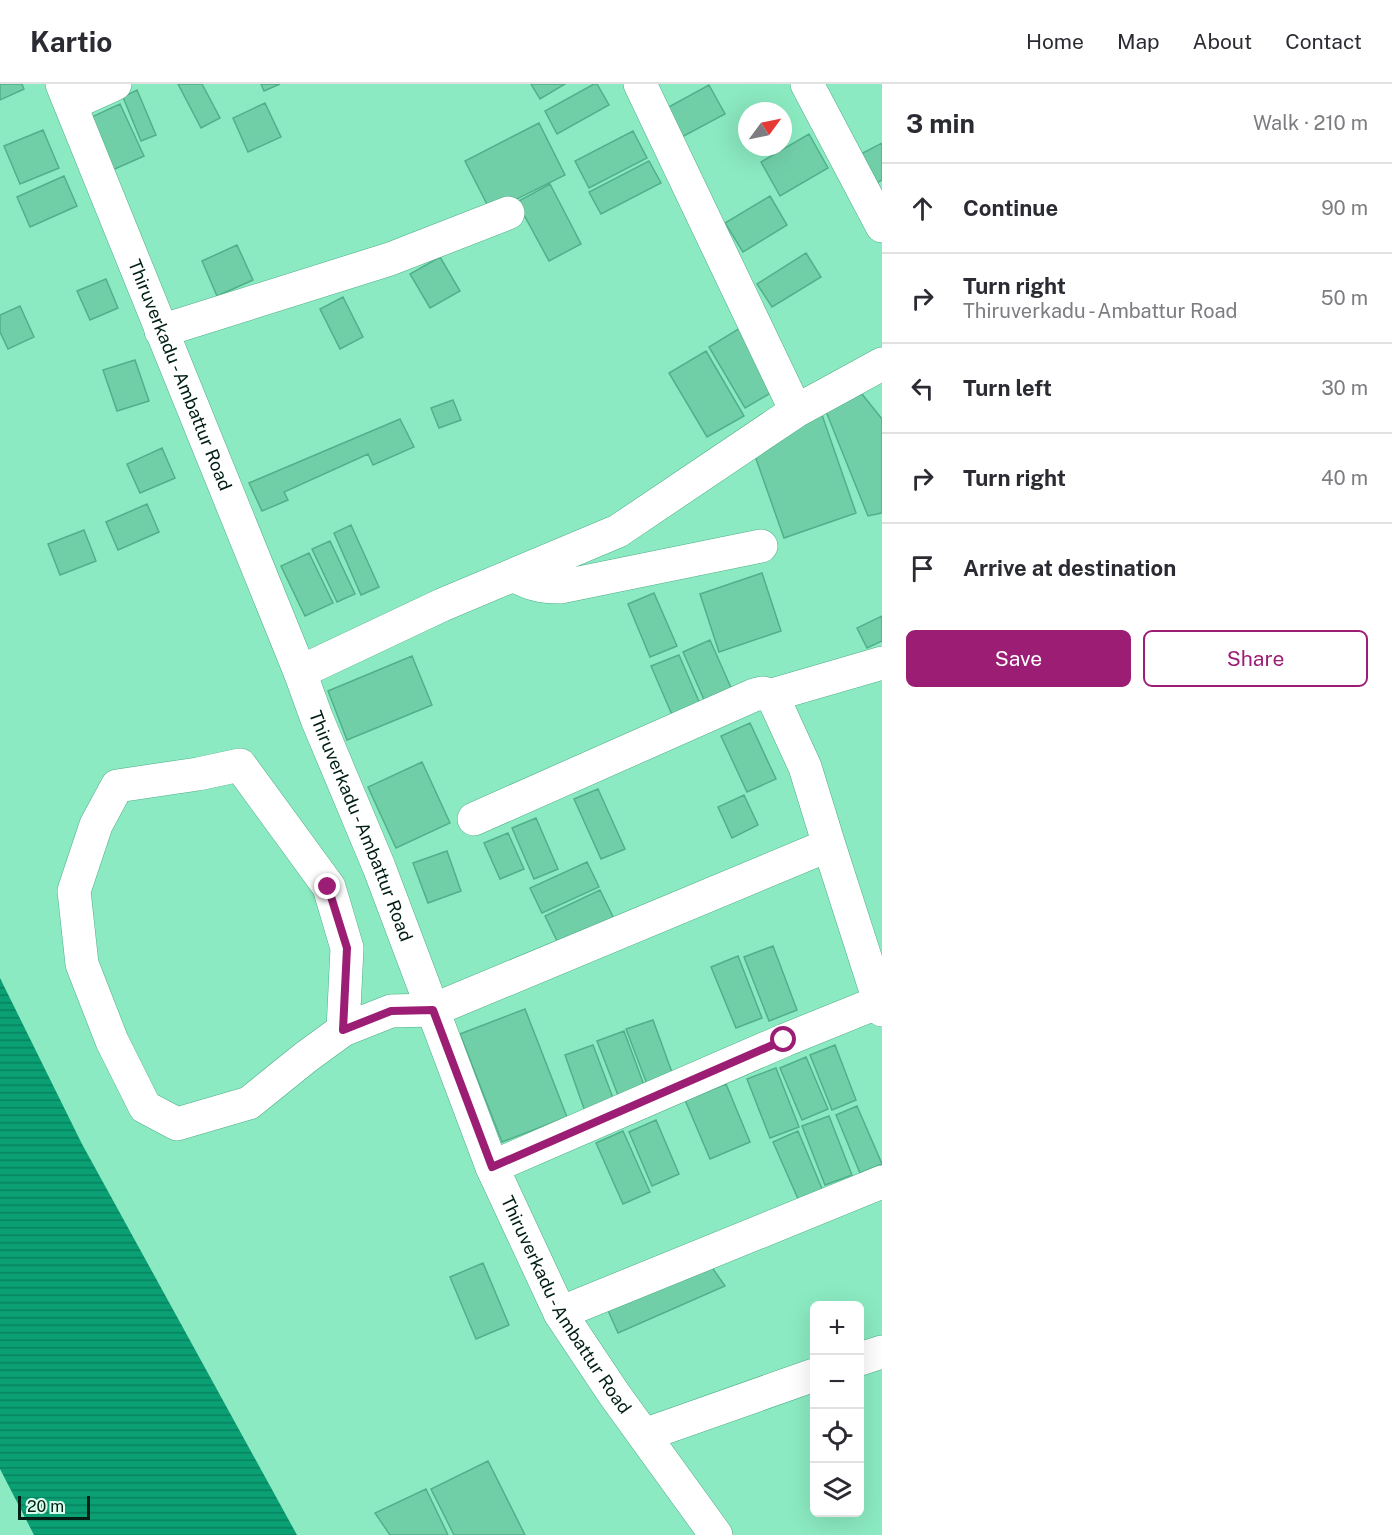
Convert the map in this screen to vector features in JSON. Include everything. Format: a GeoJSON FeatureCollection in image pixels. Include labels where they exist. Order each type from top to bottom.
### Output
{"type":"FeatureCollection","features":[{"type":"Feature","properties":{"kind":"street"},"geometry":{"type":"LineString","coordinates":[[66,94],[115,84]]}},
{"type":"Feature","properties":{"kind":"street"},"geometry":{"type":"LineString","coordinates":[[640,84],[796,411]]}},
{"type":"Feature","properties":{"kind":"street"},"geometry":{"type":"LineString","coordinates":[[807,84],[882,226]]}},
{"type":"Feature","properties":{"kind":"street","name":"Thiruverkadu - Ambattur Road"},"geometry":{"type":"LineString","coordinates":[[66,94],[300,672],[316,719],[379,867],[492,1167],[560,1313],[614,1394],[716,1535]]}},
{"type":"Feature","properties":{"kind":"street"},"geometry":{"type":"LineString","coordinates":[[162,330],[390,259],[508,213]]}},
{"type":"Feature","properties":{"kind":"street"},"geometry":{"type":"LineString","coordinates":[[300,672],[442,605],[618,531],[796,411],[882,364]]}},
{"type":"Feature","properties":{"kind":"street"},"geometry":{"type":"LineString","coordinates":[[513,575],[529,584],[560,587],[761,546]]}},
{"type":"Feature","properties":{"kind":"street"},"geometry":{"type":"LineString","coordinates":[[474,819],[754,695],[762,693],[772,695],[882,663]]}},
{"type":"Feature","properties":{"kind":"street"},"geometry":{"type":"LineString","coordinates":[[492,1167],[784,1040],[880,1006],[805,767],[772,695]]}},
{"type":"Feature","properties":{"kind":"street"},"geometry":{"type":"LineString","coordinates":[[343,1030],[347,948],[328,887],[240,765],[198,774],[117,786],[96,825],[74,891],[82,964],[112,1041],[145,1107],[177,1124],[249,1103],[343,1030],[391,1011],[433,1010],[829,845]]}},
{"type":"Feature","properties":{"kind":"street"},"geometry":{"type":"LineString","coordinates":[[560,1313],[882,1182]]}},
{"type":"Feature","properties":{"kind":"street"},"geometry":{"type":"LineString","coordinates":[[864,1358],[882,1352]]}},
{"type":"Feature","properties":{"kind":"street"},"geometry":{"type":"LineString","coordinates":[[644,1435],[810,1376]]}},
{"type":"Feature","properties":{"kind":"shaded area"},"geometry":{"type":"Polygon","coordinates":[[[0,978],[82,1144],[297,1535],[34,1535],[0,1469],[0,978]]]}},
{"type":"Feature","properties":{"kind":"building"},"geometry":{"type":"Polygon","coordinates":[[[0,84],[22,84],[24,89],[0,100],[0,84]]]}},
{"type":"Feature","properties":{"kind":"building"},"geometry":{"type":"Polygon","coordinates":[[[178,84],[202,84],[220,118],[201,128],[178,84]]]}},
{"type":"Feature","properties":{"kind":"building"},"geometry":{"type":"Polygon","coordinates":[[[261,84],[280,84],[264,91],[261,84]]]}},
{"type":"Feature","properties":{"kind":"building"},"geometry":{"type":"Polygon","coordinates":[[[531,84],[565,84],[540,99],[531,84]]]}},
{"type":"Feature","properties":{"kind":"building"},"geometry":{"type":"Polygon","coordinates":[[[597,84],[609,105],[557,134],[545,111],[597,84]]]}},
{"type":"Feature","properties":{"kind":"building"},"geometry":{"type":"Polygon","coordinates":[[[709,85],[725,114],[680,138],[665,109],[709,85]]]}},
{"type":"Feature","properties":{"kind":"building"},"geometry":{"type":"Polygon","coordinates":[[[137,90],[156,135],[141,141],[123,97],[137,90]]]}},
{"type":"Feature","properties":{"kind":"building"},"geometry":{"type":"Polygon","coordinates":[[[265,103],[281,137],[248,152],[233,118],[265,103]]]}},
{"type":"Feature","properties":{"kind":"building"},"geometry":{"type":"Polygon","coordinates":[[[120,104],[144,156],[108,172],[85,120],[120,104]]]}},
{"type":"Feature","properties":{"kind":"building"},"geometry":{"type":"Polygon","coordinates":[[[539,123],[565,175],[491,212],[465,161],[539,123]]]}},
{"type":"Feature","properties":{"kind":"building"},"geometry":{"type":"Polygon","coordinates":[[[43,130],[59,168],[20,184],[4,146],[43,130]]]}},
{"type":"Feature","properties":{"kind":"building"},"geometry":{"type":"Polygon","coordinates":[[[633,131],[647,158],[589,188],[575,161],[633,131]]]}},
{"type":"Feature","properties":{"kind":"building"},"geometry":{"type":"Polygon","coordinates":[[[809,134],[828,168],[780,196],[761,162],[771,156],[792,156],[792,144],[809,134]]]}},
{"type":"Feature","properties":{"kind":"building"},"geometry":{"type":"Polygon","coordinates":[[[882,143],[882,180],[871,186],[855,157],[882,143]]]}},
{"type":"Feature","properties":{"kind":"building"},"geometry":{"type":"Polygon","coordinates":[[[649,161],[661,183],[601,214],[589,192],[649,161]]]}},
{"type":"Feature","properties":{"kind":"building"},"geometry":{"type":"Polygon","coordinates":[[[64,176],[77,206],[30,227],[17,197],[64,176]]]}},
{"type":"Feature","properties":{"kind":"building"},"geometry":{"type":"Polygon","coordinates":[[[550,184],[581,244],[549,261],[517,202],[550,184]]]}},
{"type":"Feature","properties":{"kind":"building"},"geometry":{"type":"Polygon","coordinates":[[[770,196],[787,225],[743,252],[725,223],[770,196]]]}},
{"type":"Feature","properties":{"kind":"building"},"geometry":{"type":"Polygon","coordinates":[[[237,245],[253,280],[217,296],[202,261],[237,245]]]}},
{"type":"Feature","properties":{"kind":"building"},"geometry":{"type":"Polygon","coordinates":[[[806,253],[821,277],[772,307],[757,284],[806,253]]]}},
{"type":"Feature","properties":{"kind":"building"},"geometry":{"type":"Polygon","coordinates":[[[440,257],[460,291],[430,308],[410,274],[440,257]]]}},
{"type":"Feature","properties":{"kind":"building"},"geometry":{"type":"Polygon","coordinates":[[[106,279],[118,308],[90,320],[77,291],[106,279]]]}},
{"type":"Feature","properties":{"kind":"building"},"geometry":{"type":"Polygon","coordinates":[[[343,297],[363,337],[340,349],[320,309],[343,297]]]}},
{"type":"Feature","properties":{"kind":"building"},"geometry":{"type":"Polygon","coordinates":[[[20,306],[34,337],[8,349],[0,332],[0,315],[20,306]]]}},
{"type":"Feature","properties":{"kind":"building"},"geometry":{"type":"Polygon","coordinates":[[[740,328],[776,390],[745,408],[709,347],[740,328]]]}},
{"type":"Feature","properties":{"kind":"building"},"geometry":{"type":"Polygon","coordinates":[[[706,351],[744,416],[707,437],[669,373],[706,351]]]}},
{"type":"Feature","properties":{"kind":"building"},"geometry":{"type":"Polygon","coordinates":[[[135,360],[149,401],[117,411],[103,370],[135,360]]]}},
{"type":"Feature","properties":{"kind":"building"},"geometry":{"type":"Polygon","coordinates":[[[862,394],[882,419],[882,513],[868,516],[825,409],[862,394]]]}},
{"type":"Feature","properties":{"kind":"building"},"geometry":{"type":"Polygon","coordinates":[[[453,400],[461,420],[439,428],[431,408],[453,400]]]}},
{"type":"Feature","properties":{"kind":"building"},"geometry":{"type":"Polygon","coordinates":[[[821,412],[856,513],[784,538],[754,453],[821,412]]]}},
{"type":"Feature","properties":{"kind":"building"},"geometry":{"type":"Polygon","coordinates":[[[400,419],[414,447],[373,465],[368,454],[284,492],[288,500],[262,511],[249,483],[400,419]]]}},
{"type":"Feature","properties":{"kind":"building"},"geometry":{"type":"Polygon","coordinates":[[[162,448],[175,478],[140,493],[127,464],[162,448]]]}},
{"type":"Feature","properties":{"kind":"building"},"geometry":{"type":"Polygon","coordinates":[[[147,504],[159,532],[118,550],[106,522],[147,504]]]}},
{"type":"Feature","properties":{"kind":"building"},"geometry":{"type":"Polygon","coordinates":[[[351,525],[379,587],[361,595],[334,533],[351,525]]]}},
{"type":"Feature","properties":{"kind":"building"},"geometry":{"type":"Polygon","coordinates":[[[84,530],[96,561],[60,575],[48,544],[84,530]]]}},
{"type":"Feature","properties":{"kind":"building"},"geometry":{"type":"Polygon","coordinates":[[[330,541],[355,594],[337,602],[312,549],[330,541]]]}},
{"type":"Feature","properties":{"kind":"building"},"geometry":{"type":"Polygon","coordinates":[[[309,553],[333,603],[305,616],[281,566],[309,553]]]}},
{"type":"Feature","properties":{"kind":"building"},"geometry":{"type":"Polygon","coordinates":[[[762,573],[781,631],[719,652],[700,594],[762,573]]]}},
{"type":"Feature","properties":{"kind":"building"},"geometry":{"type":"Polygon","coordinates":[[[654,593],[677,646],[650,657],[628,604],[654,593]]]}},
{"type":"Feature","properties":{"kind":"building"},"geometry":{"type":"Polygon","coordinates":[[[882,616],[882,641],[867,648],[857,628],[882,616]]]}},
{"type":"Feature","properties":{"kind":"building"},"geometry":{"type":"Polygon","coordinates":[[[710,640],[736,699],[709,711],[683,652],[710,640]]]}},
{"type":"Feature","properties":{"kind":"building"},"geometry":{"type":"Polygon","coordinates":[[[679,655],[704,713],[676,724],[651,666],[679,655]]]}},
{"type":"Feature","properties":{"kind":"building"},"geometry":{"type":"Polygon","coordinates":[[[412,656],[432,705],[347,740],[328,691],[412,656]]]}},
{"type":"Feature","properties":{"kind":"building"},"geometry":{"type":"Polygon","coordinates":[[[750,723],[776,779],[747,792],[721,736],[750,723]]]}},
{"type":"Feature","properties":{"kind":"building"},"geometry":{"type":"Polygon","coordinates":[[[422,762],[450,823],[396,848],[368,787],[422,762]]]}},
{"type":"Feature","properties":{"kind":"building"},"geometry":{"type":"Polygon","coordinates":[[[598,789],[625,849],[601,859],[574,799],[598,789]]]}},
{"type":"Feature","properties":{"kind":"building"},"geometry":{"type":"Polygon","coordinates":[[[744,795],[758,825],[732,838],[718,807],[744,795]]]}},
{"type":"Feature","properties":{"kind":"building"},"geometry":{"type":"Polygon","coordinates":[[[536,818],[558,869],[534,879],[512,828],[536,818]]]}},
{"type":"Feature","properties":{"kind":"building"},"geometry":{"type":"Polygon","coordinates":[[[508,833],[524,869],[500,879],[484,843],[508,833]]]}},
{"type":"Feature","properties":{"kind":"building"},"geometry":{"type":"Polygon","coordinates":[[[447,851],[461,891],[428,903],[413,863],[447,851]]]}},
{"type":"Feature","properties":{"kind":"building"},"geometry":{"type":"Polygon","coordinates":[[[587,862],[599,887],[542,913],[530,888],[587,862]]]}},
{"type":"Feature","properties":{"kind":"building"},"geometry":{"type":"Polygon","coordinates":[[[600,890],[615,921],[560,947],[545,916],[600,890]]]}},
{"type":"Feature","properties":{"kind":"building"},"geometry":{"type":"Polygon","coordinates":[[[773,946],[797,1010],[769,1021],[744,957],[773,946]]]}},
{"type":"Feature","properties":{"kind":"building"},"geometry":{"type":"Polygon","coordinates":[[[738,956],[762,1018],[736,1028],[711,967],[738,956]]]}},
{"type":"Feature","properties":{"kind":"building"},"geometry":{"type":"Polygon","coordinates":[[[525,1009],[567,1117],[502,1142],[460,1034],[525,1009]]]}},
{"type":"Feature","properties":{"kind":"building"},"geometry":{"type":"Polygon","coordinates":[[[653,1020],[673,1075],[647,1084],[626,1029],[653,1020]]]}},
{"type":"Feature","properties":{"kind":"building"},"geometry":{"type":"Polygon","coordinates":[[[624,1031],[647,1093],[621,1103],[597,1041],[624,1031]]]}},
{"type":"Feature","properties":{"kind":"building"},"geometry":{"type":"Polygon","coordinates":[[[593,1045],[616,1106],[587,1117],[565,1055],[593,1045]]]}},
{"type":"Feature","properties":{"kind":"building"},"geometry":{"type":"Polygon","coordinates":[[[835,1045],[856,1100],[832,1110],[810,1055],[835,1045]]]}},
{"type":"Feature","properties":{"kind":"building"},"geometry":{"type":"Polygon","coordinates":[[[806,1057],[828,1109],[802,1120],[780,1068],[806,1057]]]}},
{"type":"Feature","properties":{"kind":"building"},"geometry":{"type":"Polygon","coordinates":[[[776,1068],[799,1127],[770,1138],[747,1079],[776,1068]]]}},
{"type":"Feature","properties":{"kind":"building"},"geometry":{"type":"Polygon","coordinates":[[[726,1084],[750,1142],[710,1159],[685,1100],[726,1084]]]}},
{"type":"Feature","properties":{"kind":"building"},"geometry":{"type":"Polygon","coordinates":[[[857,1106],[882,1164],[860,1173],[836,1115],[857,1106]]]}},
{"type":"Feature","properties":{"kind":"building"},"geometry":{"type":"Polygon","coordinates":[[[829,1116],[852,1175],[825,1185],[802,1126],[829,1116]]]}},
{"type":"Feature","properties":{"kind":"building"},"geometry":{"type":"Polygon","coordinates":[[[656,1120],[679,1174],[652,1186],[629,1132],[656,1120]]]}},
{"type":"Feature","properties":{"kind":"building"},"geometry":{"type":"Polygon","coordinates":[[[623,1131],[650,1192],[623,1204],[596,1143],[623,1131]]]}},
{"type":"Feature","properties":{"kind":"building"},"geometry":{"type":"Polygon","coordinates":[[[798,1131],[823,1191],[799,1201],[773,1142],[798,1131]]]}},
{"type":"Feature","properties":{"kind":"building"},"geometry":{"type":"Polygon","coordinates":[[[483,1263],[509,1325],[476,1339],[450,1277],[483,1263]]]}},
{"type":"Feature","properties":{"kind":"building"},"geometry":{"type":"Polygon","coordinates":[[[711,1266],[725,1286],[618,1333],[606,1306],[711,1266]]]}},
{"type":"Feature","properties":{"kind":"building"},"geometry":{"type":"Polygon","coordinates":[[[488,1461],[525,1535],[454,1535],[431,1489],[488,1461]]]}},
{"type":"Feature","properties":{"kind":"building"},"geometry":{"type":"Polygon","coordinates":[[[426,1489],[448,1535],[390,1535],[375,1513],[426,1489]]]}},
{"type":"Feature","properties":{"kind":"route"},"geometry":{"type":"LineString","coordinates":[[328,887],[347,948],[343,1030],[391,1011],[433,1010],[492,1167],[784,1040]]}}]}
